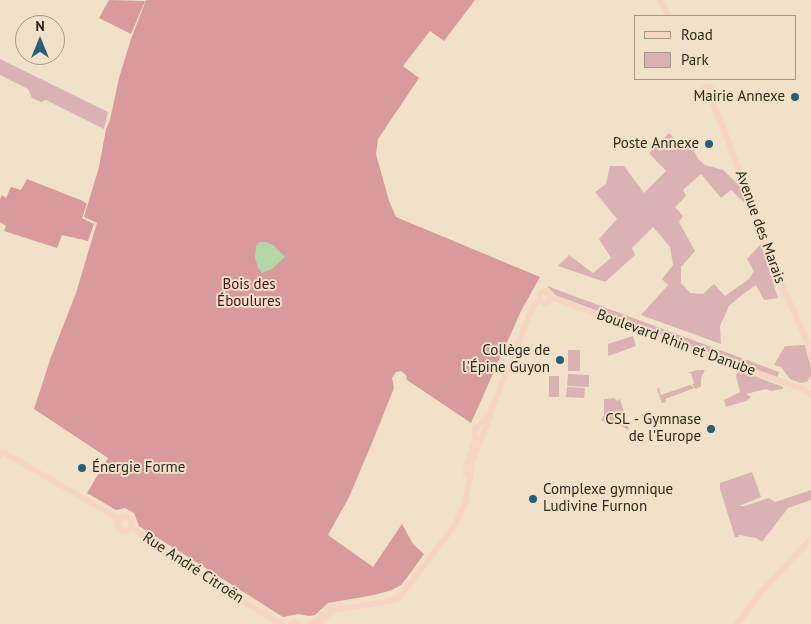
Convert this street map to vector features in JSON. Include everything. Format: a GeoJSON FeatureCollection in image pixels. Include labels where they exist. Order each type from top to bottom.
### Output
{"type":"FeatureCollection","features":[{"type":"Feature","properties":{"kind":"main road"},"geometry":{"type":"LineString","coordinates":[[660,0],[668,15]]}},
{"type":"Feature","properties":{"kind":"main road","name":"Avenue des Marais"},"geometry":{"type":"LineString","coordinates":[[702,80],[706,87],[709,86],[713,90],[710,97],[727,137],[772,263],[807,341],[811,357]]}},
{"type":"Feature","properties":{"kind":"main road","name":"Boulevard Rhin et Danube"},"geometry":{"type":"LineString","coordinates":[[490,413],[532,309],[540,300],[539,296],[543,292],[547,292],[550,297],[802,389],[811,394]]}},
{"type":"Feature","properties":{"kind":"main road"},"geometry":{"type":"LineString","coordinates":[[802,389],[811,387]]}},
{"type":"Feature","properties":{"kind":"main road"},"geometry":{"type":"LineString","coordinates":[[481,432],[475,429],[490,413]]}},
{"type":"Feature","properties":{"kind":"main road"},"geometry":{"type":"LineString","coordinates":[[481,432],[490,417],[490,413]]}},
{"type":"Feature","properties":{"kind":"main road"},"geometry":{"type":"LineString","coordinates":[[309,624],[328,612],[400,598],[460,517],[465,503],[473,460],[484,424],[478,424]]}},
{"type":"Feature","properties":{"kind":"main road"},"geometry":{"type":"LineString","coordinates":[[2,454],[119,520]]}},
{"type":"Feature","properties":{"kind":"main road"},"geometry":{"type":"LineString","coordinates":[[122,517],[128,517],[132,522],[131,527],[127,531],[120,530],[118,526],[119,520],[122,517]]}},
{"type":"Feature","properties":{"kind":"main road","name":"Rue André Citroën"},"geometry":{"type":"LineString","coordinates":[[131,527],[251,607],[280,624]]}},
{"type":"Feature","properties":{"kind":"main road"},"geometry":{"type":"LineString","coordinates":[[737,624],[761,592],[811,539]]}},
{"type":"Feature","properties":{"kind":"main road"},"geometry":{"type":"LineString","coordinates":[[317,624],[328,612]]}},
{"type":"Feature","properties":{"kind":"main road"},"geometry":{"type":"LineString","coordinates":[[291,624],[295,622],[300,624]]}},
{"type":"Feature","properties":{"kind":"green space"},"geometry":{"type":"Polygon","coordinates":[[[109,0],[145,1],[131,34],[99,18],[109,0]]]}},
{"type":"Feature","properties":{"kind":"green space","name":"Bois des Éboulures"},"geometry":{"type":"Polygon","coordinates":[[[146,0],[475,0],[444,41],[430,31],[403,66],[419,78],[378,139],[376,154],[389,201],[396,217],[540,277],[521,311],[471,423],[407,380],[406,375],[401,371],[396,372],[392,378],[394,388],[372,443],[349,497],[328,535],[373,567],[402,524],[413,544],[424,554],[401,585],[392,590],[328,603],[315,615],[298,614],[283,617],[139,526],[134,513],[125,508],[116,510],[87,493],[108,458],[34,409],[51,357],[76,293],[97,223],[84,217],[99,167],[106,129],[110,120],[119,78],[146,0]]]}},
{"type":"Feature","properties":{"kind":"green space"},"geometry":{"type":"Polygon","coordinates":[[[0,59],[108,112],[104,129],[46,100],[41,102],[32,98],[28,89],[0,75],[0,59]]]}},
{"type":"Feature","properties":{"kind":"green space"},"geometry":{"type":"Polygon","coordinates":[[[669,133],[681,146],[692,146],[698,159],[705,165],[723,170],[740,186],[746,204],[731,190],[721,198],[701,174],[683,190],[686,196],[675,207],[683,216],[679,222],[695,251],[681,267],[681,283],[690,293],[703,294],[714,284],[725,296],[749,279],[754,271],[747,259],[761,244],[778,298],[764,300],[756,285],[743,294],[729,306],[720,326],[721,344],[641,315],[668,285],[662,279],[673,265],[670,247],[653,227],[632,248],[635,255],[605,282],[558,266],[569,255],[593,273],[611,258],[599,239],[617,219],[595,192],[606,184],[610,166],[624,166],[644,193],[666,171],[649,153],[669,133]]]}},
{"type":"Feature","properties":{"kind":"green space"},"geometry":{"type":"Polygon","coordinates":[[[27,179],[87,204],[82,218],[94,224],[88,241],[62,235],[57,248],[4,231],[6,226],[0,222],[0,199],[2,195],[6,198],[11,187],[21,190],[27,179]]]}},
{"type":"Feature","properties":{"kind":"green space"},"geometry":{"type":"Polygon","coordinates":[[[547,286],[779,372],[777,378],[555,295],[547,286]]]}},
{"type":"Feature","properties":{"kind":"green space"},"geometry":{"type":"Polygon","coordinates":[[[633,336],[636,346],[608,356],[608,344],[633,336]]]}},
{"type":"Feature","properties":{"kind":"green space"},"geometry":{"type":"Polygon","coordinates":[[[805,345],[811,368],[811,376],[807,382],[800,383],[790,379],[781,367],[774,365],[785,346],[805,345]]]}},
{"type":"Feature","properties":{"kind":"green space"},"geometry":{"type":"Polygon","coordinates":[[[568,350],[580,350],[580,371],[568,371],[568,350]]]}},
{"type":"Feature","properties":{"kind":"green space"},"geometry":{"type":"Polygon","coordinates":[[[705,370],[701,378],[701,386],[696,389],[692,385],[694,383],[691,373],[687,373],[705,370]]]}},
{"type":"Feature","properties":{"kind":"green space"},"geometry":{"type":"Polygon","coordinates":[[[741,371],[783,387],[783,389],[771,391],[766,389],[746,394],[751,397],[746,401],[726,407],[724,400],[740,392],[736,376],[741,371]]]}},
{"type":"Feature","properties":{"kind":"green space"},"geometry":{"type":"Polygon","coordinates":[[[568,374],[589,375],[589,387],[567,386],[568,374]]]}},
{"type":"Feature","properties":{"kind":"green space"},"geometry":{"type":"Polygon","coordinates":[[[549,376],[559,376],[559,397],[549,397],[549,376]]]}},
{"type":"Feature","properties":{"kind":"green space"},"geometry":{"type":"Polygon","coordinates":[[[690,385],[694,388],[665,399],[666,402],[662,403],[657,389],[662,387],[659,389],[661,395],[690,385]]]}},
{"type":"Feature","properties":{"kind":"green space"},"geometry":{"type":"Polygon","coordinates":[[[567,387],[585,388],[584,398],[566,397],[567,387]]]}},
{"type":"Feature","properties":{"kind":"green space"},"geometry":{"type":"Polygon","coordinates":[[[615,398],[616,401],[620,399],[629,430],[610,420],[605,422],[601,420],[604,415],[604,399],[615,398]]]}},
{"type":"Feature","properties":{"kind":"green space"},"geometry":{"type":"Polygon","coordinates":[[[752,472],[761,497],[739,506],[745,506],[769,498],[775,502],[811,490],[811,500],[788,508],[762,542],[756,538],[739,535],[735,537],[720,489],[720,483],[752,472]]]}},
{"type":"Feature","properties":{"kind":"shaded area"},"geometry":{"type":"Polygon","coordinates":[[[260,242],[273,245],[285,257],[272,269],[262,273],[258,268],[255,257],[256,246],[260,242]]]}},
{"type":"Feature","properties":{"kind":"place","name":"Mairie Annexe"},"geometry":{"type":"Point","coordinates":[795,97]}},
{"type":"Feature","properties":{"kind":"place","name":"Poste Annexe"},"geometry":{"type":"Point","coordinates":[709,144]}},
{"type":"Feature","properties":{"kind":"place","name":"Collège de l'Épine Guyon"},"geometry":{"type":"Point","coordinates":[560,360]}},
{"type":"Feature","properties":{"kind":"place","name":"CSL - Gymnase de l'Europe"},"geometry":{"type":"Point","coordinates":[711,429]}},
{"type":"Feature","properties":{"kind":"place","name":"Énergie Forme"},"geometry":{"type":"Point","coordinates":[82,468]}},
{"type":"Feature","properties":{"kind":"place","name":"Complexe gymnique Ludivine Furnon"},"geometry":{"type":"Point","coordinates":[533,499]}}]}
